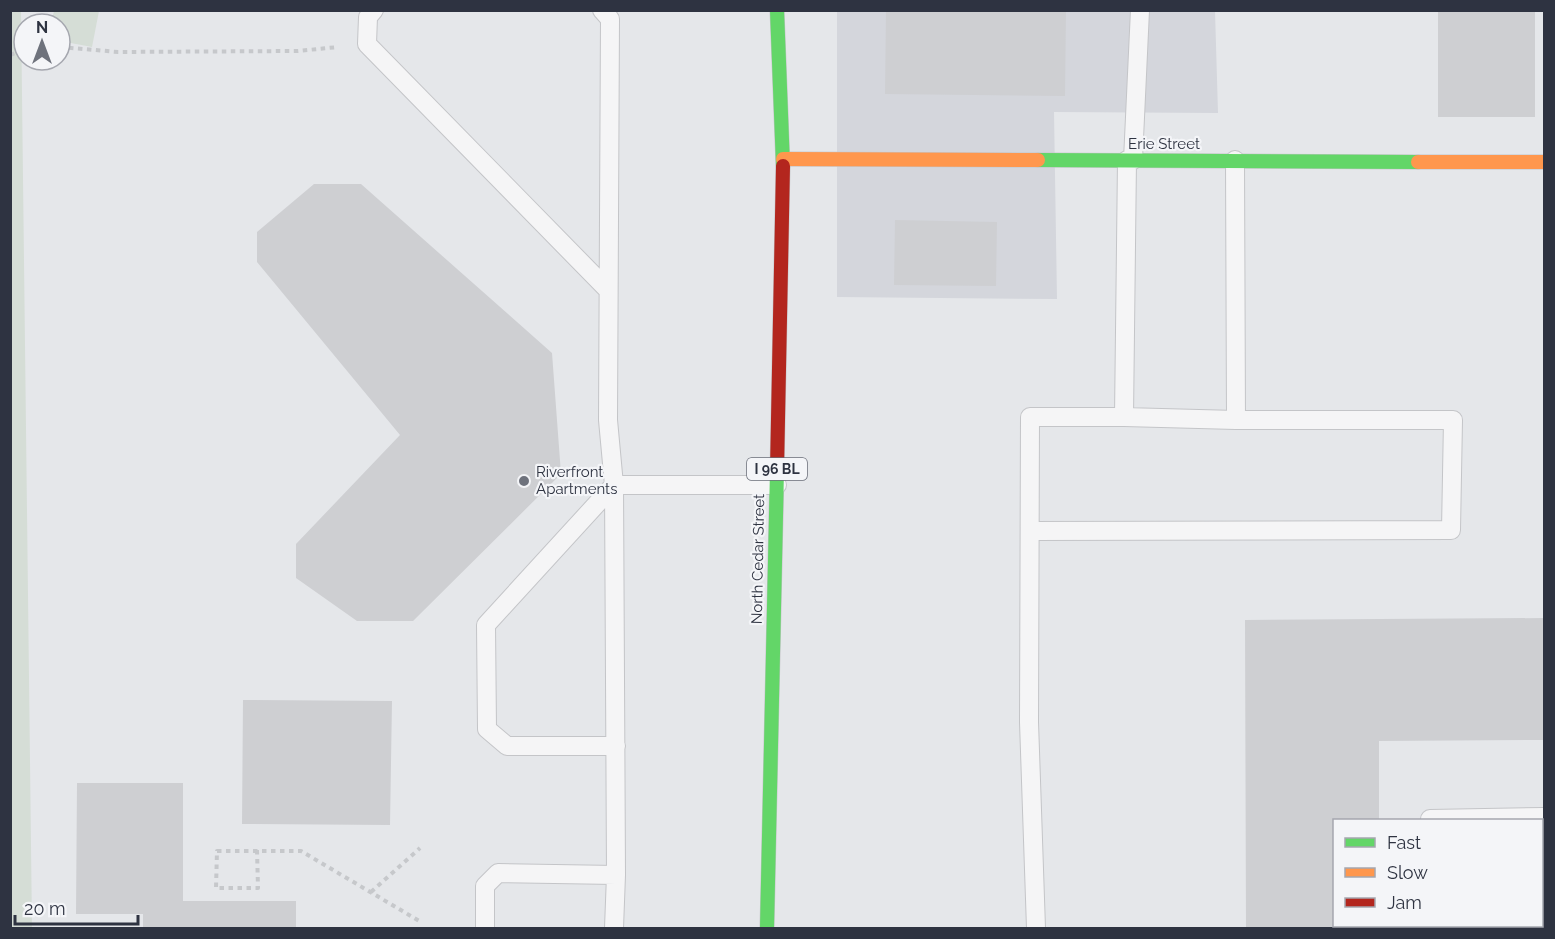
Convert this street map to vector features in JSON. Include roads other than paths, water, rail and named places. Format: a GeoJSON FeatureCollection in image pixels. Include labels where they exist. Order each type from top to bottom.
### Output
{"type":"FeatureCollection","features":[{"type":"Feature","properties":{"kind":"main road","name":"North Cedar Street"},"geometry":{"type":"LineString","coordinates":[[767,928],[783,159],[777,10]]}},
{"type":"Feature","properties":{"kind":"main road","name":"Erie Street"},"geometry":{"type":"LineString","coordinates":[[783,159],[1545,162]]}},
{"type":"Feature","properties":{"kind":"lane"},"geometry":{"type":"LineString","coordinates":[[374,10],[368,17],[367,44],[608,290]]}},
{"type":"Feature","properties":{"kind":"lane"},"geometry":{"type":"LineString","coordinates":[[602,10],[610,19],[608,420],[614,485],[616,746],[614,928]]}},
{"type":"Feature","properties":{"kind":"lane"},"geometry":{"type":"LineString","coordinates":[[1124,417],[1130,160],[1140,10]]}},
{"type":"Feature","properties":{"kind":"lane"},"geometry":{"type":"LineString","coordinates":[[1235,160],[1236,420]]}},
{"type":"Feature","properties":{"kind":"lane"},"geometry":{"type":"LineString","coordinates":[[1029,531],[1451,530],[1454,420],[1030,417],[1029,531],[1029,722],[1036,928]]}},
{"type":"Feature","properties":{"kind":"lane"},"geometry":{"type":"LineString","coordinates":[[616,746],[507,746],[487,729],[486,625],[614,485],[777,485]]}},
{"type":"Feature","properties":{"kind":"lane"},"geometry":{"type":"LineString","coordinates":[[1468,819],[1545,817]]}},
{"type":"Feature","properties":{"kind":"lane"},"geometry":{"type":"LineString","coordinates":[[485,928],[485,886],[498,873],[616,875]]}},
{"type":"Feature","properties":{"kind":"place","name":"Riverfront Apartments"},"geometry":{"type":"Point","coordinates":[524,481]}}]}
